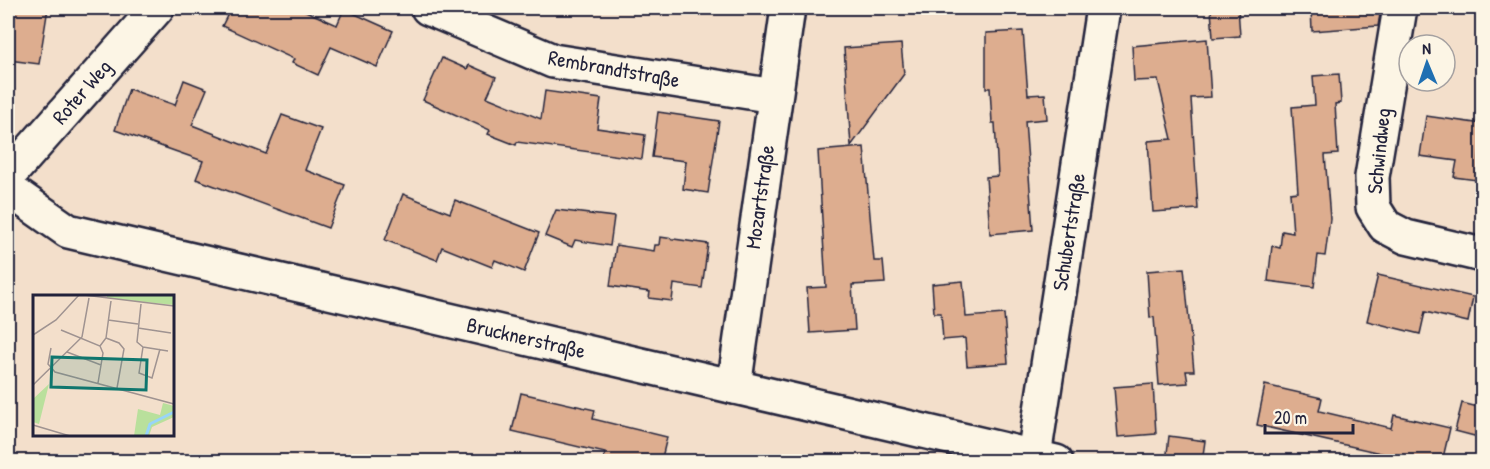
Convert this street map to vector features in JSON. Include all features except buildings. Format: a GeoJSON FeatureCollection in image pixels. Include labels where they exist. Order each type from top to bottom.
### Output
{"type":"FeatureCollection","features":[{"type":"Feature","properties":{"kind":"street","name":"Roter Weg"},"geometry":{"type":"LineString","coordinates":[[8,176],[158,8]]}},
{"type":"Feature","properties":{"kind":"street","name":"Rembrandtstraße"},"geometry":{"type":"LineString","coordinates":[[428,8],[553,61],[774,96]]}},
{"type":"Feature","properties":{"kind":"street","name":"Mozartstraße"},"geometry":{"type":"LineString","coordinates":[[734,387],[788,8]]}},
{"type":"Feature","properties":{"kind":"street","name":"Schubertstraße"},"geometry":{"type":"LineString","coordinates":[[1045,459],[1103,8]]}},
{"type":"Feature","properties":{"kind":"street","name":"Schwindweg"},"geometry":{"type":"LineString","coordinates":[[1400,8],[1372,177],[1374,207],[1385,226],[1406,237],[1482,255]]}},
{"type":"Feature","properties":{"kind":"street","name":"Brucknerstraße"},"geometry":{"type":"LineString","coordinates":[[8,189],[68,231],[1045,459]]}}]}
